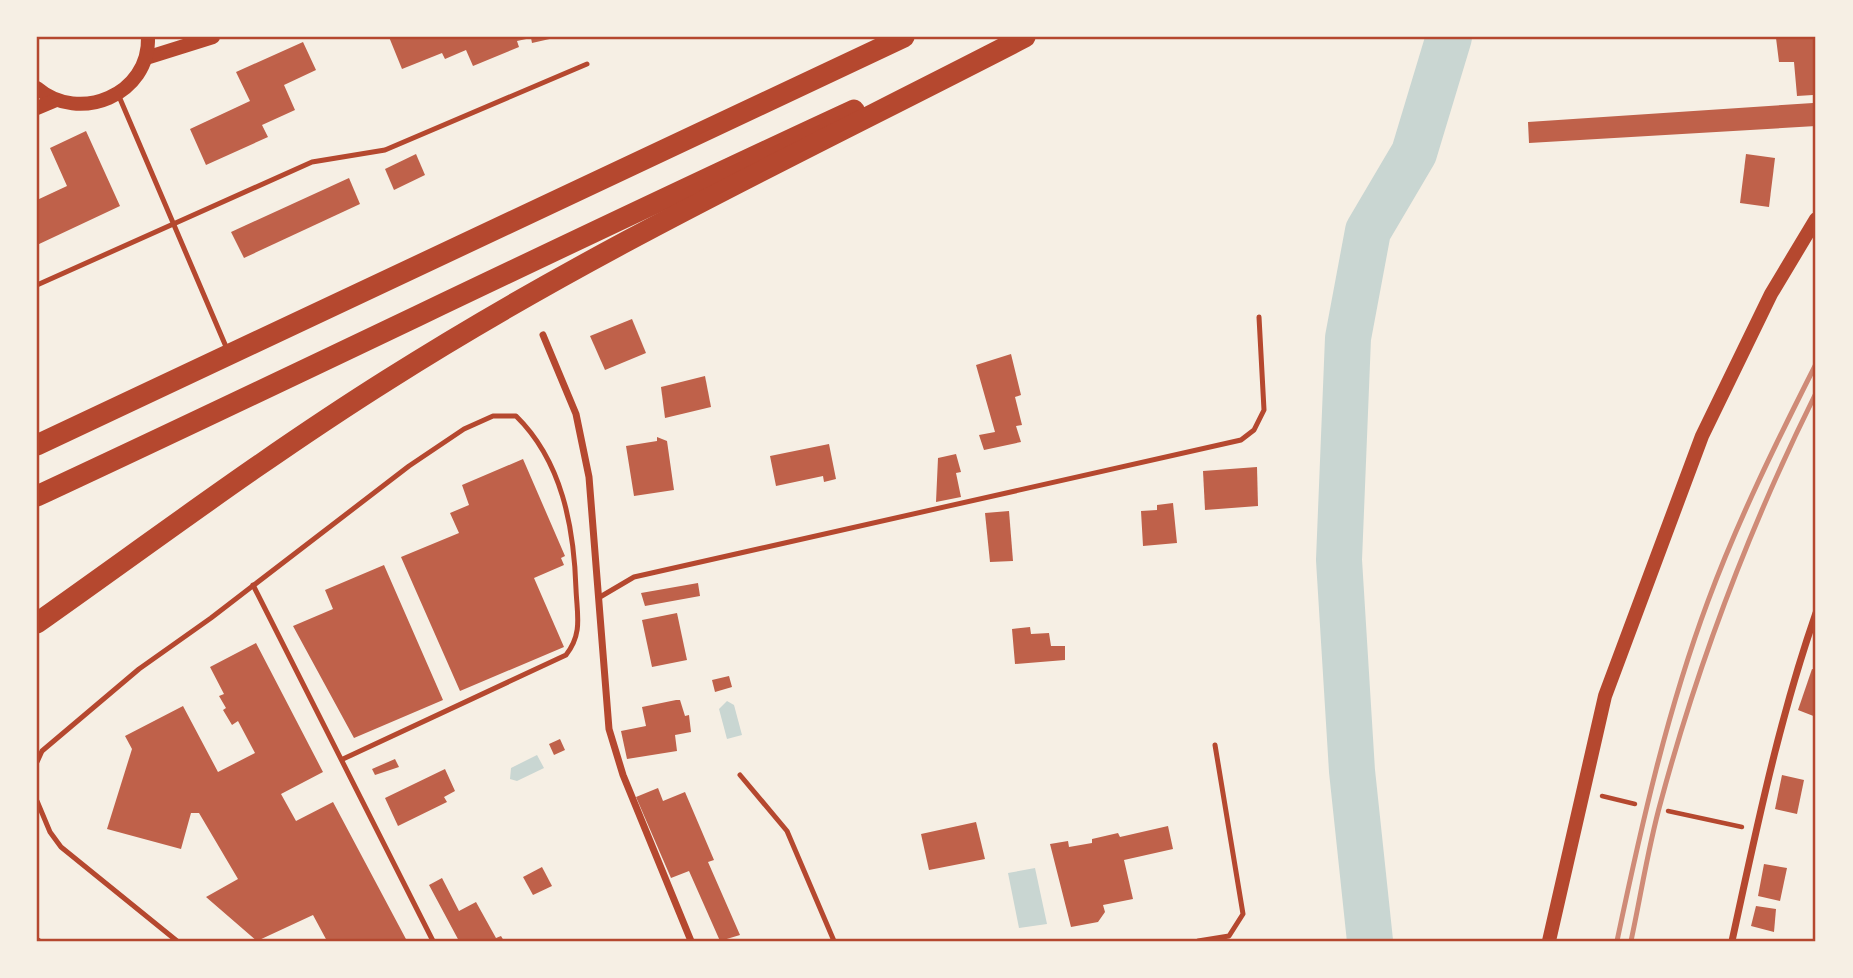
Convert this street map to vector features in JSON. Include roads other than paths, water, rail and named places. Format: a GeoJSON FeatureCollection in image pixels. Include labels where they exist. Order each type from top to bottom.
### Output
{"type":"FeatureCollection","features":[{"type":"Feature","properties":{"kind":"highway"},"geometry":{"type":"LineString","coordinates":[[37,445],[904,37]]}},
{"type":"Feature","properties":{"kind":"highway"},"geometry":{"type":"LineString","coordinates":[[37,496],[257,394],[564,244],[1013,37]]}},
{"type":"Feature","properties":{"kind":"highway"},"geometry":{"type":"LineString","coordinates":[[37,623],[321,424],[478,325],[580,267],[1026,37]]}},
{"type":"Feature","properties":{"kind":"main road"},"geometry":{"type":"LineString","coordinates":[[37,88],[56,100],[77,105],[98,103],[118,94],[135,78],[146,58],[148,37]]}},
{"type":"Feature","properties":{"kind":"main road"},"geometry":{"type":"LineString","coordinates":[[146,58],[213,37]]}},
{"type":"Feature","properties":{"kind":"main road"},"geometry":{"type":"LineString","coordinates":[[37,108],[56,100]]}},
{"type":"Feature","properties":{"kind":"main road"},"geometry":{"type":"LineString","coordinates":[[1549,941],[1605,696],[1702,436],[1771,294],[1816,219]]}},
{"type":"Feature","properties":{"kind":"street"},"geometry":{"type":"LineString","coordinates":[[543,335],[576,414],[589,477],[609,729],[623,775],[691,941]]}},
{"type":"Feature","properties":{"kind":"street"},"geometry":{"type":"LineString","coordinates":[[1732,941],[1756,830],[1801,656],[1816,613]]}},
{"type":"Feature","properties":{"kind":"lane"},"geometry":{"type":"LineString","coordinates":[[37,285],[312,162],[385,150],[587,64]]}},
{"type":"Feature","properties":{"kind":"lane"},"geometry":{"type":"LineString","coordinates":[[118,94],[229,355]]}},
{"type":"Feature","properties":{"kind":"lane"},"geometry":{"type":"LineString","coordinates":[[600,597],[634,577],[1241,440],[1254,430],[1264,410],[1259,317]]}},
{"type":"Feature","properties":{"kind":"lane"},"geometry":{"type":"LineString","coordinates":[[37,762],[43,751],[139,669],[409,466],[464,429],[494,416],[516,416],[533,433],[567,508],[575,553],[578,640],[566,655],[343,759]]}},
{"type":"Feature","properties":{"kind":"lane"},"geometry":{"type":"LineString","coordinates":[[253,585],[433,941]]}},
{"type":"Feature","properties":{"kind":"lane"},"geometry":{"type":"LineString","coordinates":[[1198,941],[1231,939],[1243,914],[1215,745]]}},
{"type":"Feature","properties":{"kind":"lane"},"geometry":{"type":"LineString","coordinates":[[740,775],[787,831],[834,941]]}},
{"type":"Feature","properties":{"kind":"lane"},"geometry":{"type":"LineString","coordinates":[[37,801],[61,847],[177,941]]}},
{"type":"Feature","properties":{"kind":"waterway"},"geometry":{"type":"LineString","coordinates":[[1370,941],[1352,771],[1339,560],[1348,338],[1368,231],[1414,153],[1449,37]]}},
{"type":"Feature","properties":{"kind":"railway"},"geometry":{"type":"LineString","coordinates":[[1617,941],[1656,770],[1693,643],[1745,511],[1816,364]]}},
{"type":"Feature","properties":{"kind":"railway"},"geometry":{"type":"LineString","coordinates":[[1631,941],[1656,818],[1692,696],[1748,542],[1816,393]]}}]}
